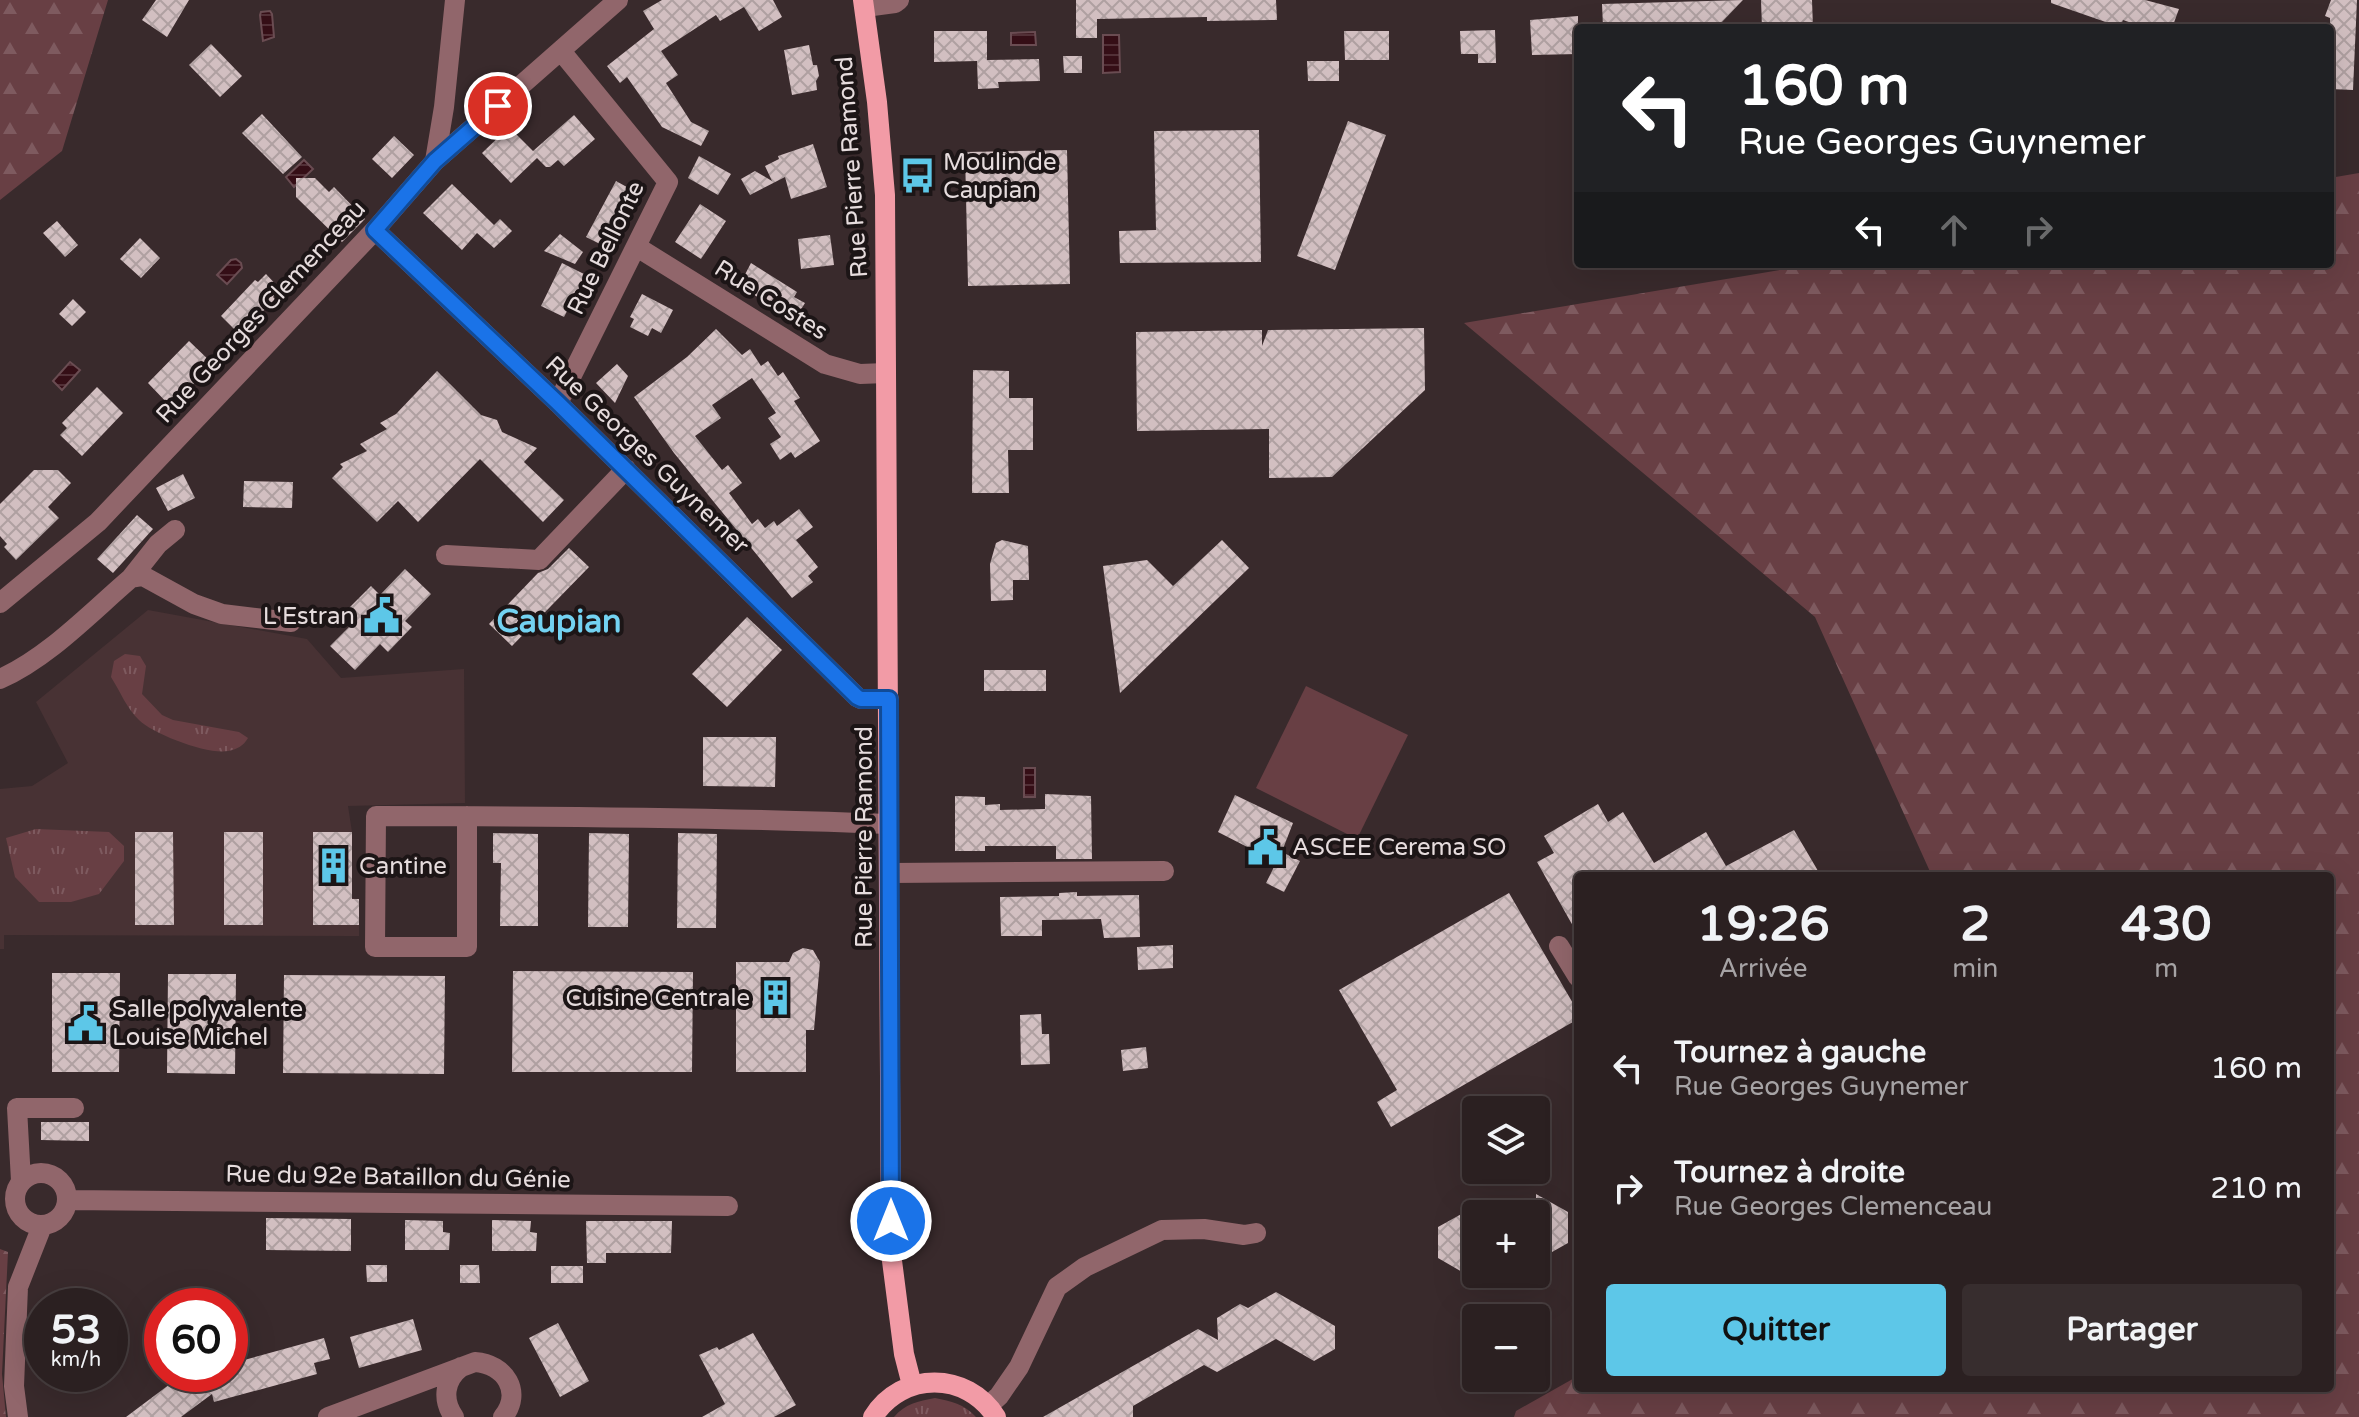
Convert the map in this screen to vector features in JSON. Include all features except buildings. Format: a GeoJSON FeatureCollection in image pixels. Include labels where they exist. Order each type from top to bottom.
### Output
{"type":"FeatureCollection","features":[{"type":"Feature","properties":{"kind":"main road","name":"Rue Pierre Ramond"},"geometry":{"type":"LineString","coordinates":[[864,4],[885,195],[891,1253],[904,1354],[912,1385]]}},
{"type":"Feature","properties":{"kind":"main road"},"geometry":{"type":"LineString","coordinates":[[873,1417],[891,1396],[912,1385],[932,1382],[953,1384],[973,1392],[993,1411]]}},
{"type":"Feature","properties":{"kind":"street"},"geometry":{"type":"LineString","coordinates":[[435,161],[455,0]]}},
{"type":"Feature","properties":{"kind":"street","name":"Rue Georges Clemenceau"},"geometry":{"type":"LineString","coordinates":[[0,603],[98,522],[375,230],[435,161],[618,0]]}},
{"type":"Feature","properties":{"kind":"street"},"geometry":{"type":"LineString","coordinates":[[864,4],[899,0]]}},
{"type":"Feature","properties":{"kind":"street","name":"Rue Bellonte"},"geometry":{"type":"LineString","coordinates":[[558,403],[668,182],[561,51]]}},
{"type":"Feature","properties":{"kind":"street","name":"Rue Georges Guynemer"},"geometry":{"type":"LineString","coordinates":[[375,230],[558,403],[857,697],[889,699]]}},
{"type":"Feature","properties":{"kind":"street","name":"Rue Costes"},"geometry":{"type":"LineString","coordinates":[[637,247],[825,364],[860,374],[886,373]]}},
{"type":"Feature","properties":{"kind":"street"},"geometry":{"type":"LineString","coordinates":[[446,555],[539,560],[626,469]]}},
{"type":"Feature","properties":{"kind":"street"},"geometry":{"type":"LineString","coordinates":[[0,679],[18,671],[131,578],[158,544],[175,530]]}},
{"type":"Feature","properties":{"kind":"street"},"geometry":{"type":"LineString","coordinates":[[131,578],[143,576],[194,604],[222,614],[291,622]]}},
{"type":"Feature","properties":{"kind":"street"},"geometry":{"type":"LineString","coordinates":[[467,816],[467,947],[375,947],[376,816],[467,816],[731,818],[889,824]]}},
{"type":"Feature","properties":{"kind":"street"},"geometry":{"type":"LineString","coordinates":[[890,873],[1164,871]]}},
{"type":"Feature","properties":{"kind":"street"},"geometry":{"type":"LineString","coordinates":[[1559,946],[1574,970]]}},
{"type":"Feature","properties":{"kind":"street"},"geometry":{"type":"LineString","coordinates":[[21,1181],[34,1173],[49,1174],[59,1180],[67,1200],[59,1218],[42,1226],[22,1218],[17,1211],[14,1197],[21,1181],[17,1108],[74,1108]]}},
{"type":"Feature","properties":{"kind":"street","name":"Rue du 92e Bataillon du Génie"},"geometry":{"type":"LineString","coordinates":[[67,1200],[728,1206]]}},
{"type":"Feature","properties":{"kind":"street"},"geometry":{"type":"LineString","coordinates":[[18,1417],[14,1386],[18,1287],[42,1226]]}},
{"type":"Feature","properties":{"kind":"street"},"geometry":{"type":"LineString","coordinates":[[993,1411],[999,1396],[1019,1367],[1057,1287],[1085,1267],[1162,1230],[1256,1233]]}},
{"type":"Feature","properties":{"kind":"street"},"geometry":{"type":"LineString","coordinates":[[328,1417],[464,1365],[487,1362],[504,1373],[510,1383],[511,1404],[503,1417]]}},
{"type":"Feature","properties":{"kind":"street"},"geometry":{"type":"LineString","coordinates":[[454,1417],[448,1409],[448,1381],[464,1365]]}},
{"type":"Feature","properties":{"kind":"shaded area"},"geometry":{"type":"Polygon","coordinates":[[[270,11],[274,37],[263,41],[260,15],[261,12],[270,11]]]}},
{"type":"Feature","properties":{"kind":"shaded area"},"geometry":{"type":"Polygon","coordinates":[[[1035,32],[1036,45],[1011,45],[1011,33],[1035,32]]]}},
{"type":"Feature","properties":{"kind":"shaded area"},"geometry":{"type":"Polygon","coordinates":[[[1103,35],[1119,35],[1120,72],[1103,73],[1103,35]]]}},
{"type":"Feature","properties":{"kind":"shaded area"},"geometry":{"type":"Polygon","coordinates":[[[304,160],[313,169],[294,187],[286,177],[304,160]]]}},
{"type":"Feature","properties":{"kind":"shaded area"},"geometry":{"type":"Polygon","coordinates":[[[236,259],[242,268],[227,284],[217,275],[231,260],[236,259]]]}},
{"type":"Feature","properties":{"kind":"shaded area"},"geometry":{"type":"Polygon","coordinates":[[[70,362],[80,370],[62,390],[53,381],[70,362]]]}},
{"type":"Feature","properties":{"kind":"shaded area"},"geometry":{"type":"Polygon","coordinates":[[[148,610],[307,639],[341,678],[464,669],[465,803],[348,806],[352,832],[352,898],[359,899],[359,936],[4,935],[4,949],[0,949],[0,789],[32,786],[68,763],[36,702],[148,610]]]}},
{"type":"Feature","properties":{"kind":"shaded area"},"geometry":{"type":"Polygon","coordinates":[[[1024,768],[1035,768],[1035,797],[1024,797],[1024,768]]]}},
{"type":"Feature","properties":{"kind":"green space"},"geometry":{"type":"Polygon","coordinates":[[[0,0],[108,0],[62,151],[0,200],[0,0]]]}},
{"type":"Feature","properties":{"kind":"green space"},"geometry":{"type":"Polygon","coordinates":[[[2359,173],[2359,1417],[1514,1417],[1516,1411],[1574,1378],[1574,1392],[2334,1392],[2334,872],[1930,872],[1815,617],[1464,323],[1792,268],[2334,268],[2334,177],[2359,173]]]}},
{"type":"Feature","properties":{"kind":"green space"},"geometry":{"type":"Polygon","coordinates":[[[125,654],[140,656],[146,666],[142,694],[162,715],[173,720],[239,732],[248,738],[246,741],[232,750],[208,750],[146,726],[131,711],[111,677],[114,661],[125,654]]]}},
{"type":"Feature","properties":{"kind":"green space"},"geometry":{"type":"Polygon","coordinates":[[[1306,686],[1408,735],[1357,839],[1256,788],[1306,686]]]}},
{"type":"Feature","properties":{"kind":"green space"},"geometry":{"type":"Polygon","coordinates":[[[36,829],[109,832],[124,846],[124,861],[99,894],[71,902],[39,902],[15,877],[6,838],[36,829]]]}},
{"type":"Feature","properties":{"kind":"green space"},"geometry":{"type":"Polygon","coordinates":[[[0,1249],[8,1252],[2,1374],[6,1417],[0,1417],[0,1249]]]}},
{"type":"Feature","properties":{"kind":"green space"},"geometry":{"type":"Polygon","coordinates":[[[935,1398],[957,1404],[976,1417],[894,1417],[912,1404],[935,1398]]]}},
{"type":"Feature","properties":{"kind":"place","name":"Moulin de Caupian"},"geometry":{"type":"Point","coordinates":[917,176]}},
{"type":"Feature","properties":{"kind":"place","name":"L'Estran"},"geometry":{"type":"Point","coordinates":[381,616]}},
{"type":"Feature","properties":{"kind":"place","name":"ASCEE Cerema SO"},"geometry":{"type":"Point","coordinates":[1266,847]}},
{"type":"Feature","properties":{"kind":"place","name":"Cantine"},"geometry":{"type":"Point","coordinates":[333,866]}},
{"type":"Feature","properties":{"kind":"place","name":"Cuisine Centrale"},"geometry":{"type":"Point","coordinates":[776,998]}},
{"type":"Feature","properties":{"kind":"place","name":"Salle polyvalente Louise Michel"},"geometry":{"type":"Point","coordinates":[86,1023]}},
{"type":"Feature","properties":{"kind":"district","name":"Caupian"},"geometry":{"type":"Point","coordinates":[559,622]}},
{"type":"Feature","properties":{"kind":"route"},"geometry":{"type":"LineString","coordinates":[[498,106],[435,161],[375,230],[558,403],[857,697],[889,699],[891,1221]]}}]}
